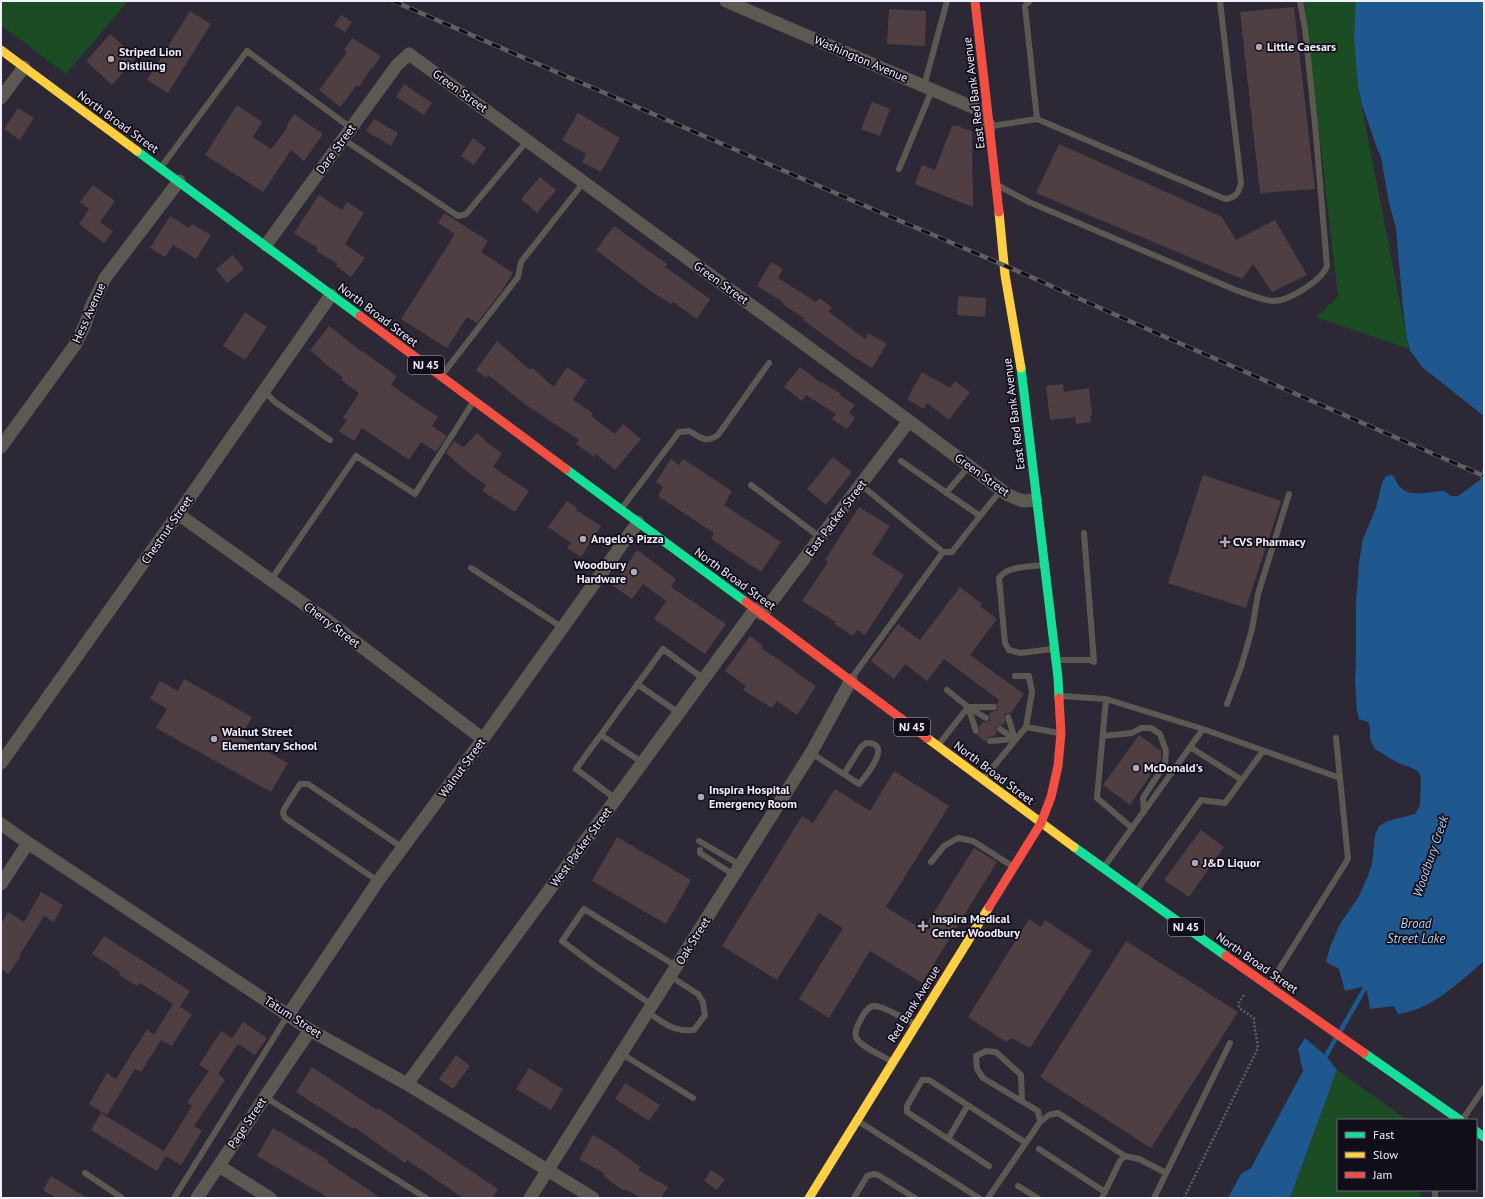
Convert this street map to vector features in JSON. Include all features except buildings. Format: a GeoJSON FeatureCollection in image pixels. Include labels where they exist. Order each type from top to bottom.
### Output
{"type":"FeatureCollection","features":[{"type":"Feature","properties":{"kind":"main road","name":"East Red Bank Avenue"},"geometry":{"type":"LineString","coordinates":[[975,1],[990,126],[1005,275],[1020,362],[1055,649],[1059,696],[1061,734],[1058,766],[1052,791],[1041,823]]}},
{"type":"Feature","properties":{"kind":"main road","name":"North Broad Street"},"geometry":{"type":"LineString","coordinates":[[1,50],[266,245],[331,295],[621,509],[1041,823],[1353,1045],[1443,1112],[1459,1119]]}},
{"type":"Feature","properties":{"kind":"main road","name":"Red Bank Avenue"},"geometry":{"type":"LineString","coordinates":[[809,1198],[1041,823]]}},
{"type":"Feature","properties":{"kind":"street","name":"Washington Avenue"},"geometry":{"type":"LineString","coordinates":[[726,1],[977,109],[990,126]]}},
{"type":"Feature","properties":{"kind":"street","name":"Dare Street"},"geometry":{"type":"LineString","coordinates":[[266,245],[397,65],[409,54]]}},
{"type":"Feature","properties":{"kind":"street","name":"Green Street"},"geometry":{"type":"LineString","coordinates":[[409,54],[1008,495],[1023,501],[1036,500]]}},
{"type":"Feature","properties":{"kind":"street"},"geometry":{"type":"LineString","coordinates":[[1,98],[24,67]]}},
{"type":"Feature","properties":{"kind":"street","name":"Hess Avenue"},"geometry":{"type":"LineString","coordinates":[[1,447],[75,345],[85,325],[90,307],[105,278],[179,181]]}},
{"type":"Feature","properties":{"kind":"street","name":"Chestnut Street"},"geometry":{"type":"LineString","coordinates":[[1,763],[331,295]]}},
{"type":"Feature","properties":{"kind":"street","name":"East Packer Street"},"geometry":{"type":"LineString","coordinates":[[759,612],[821,538],[909,421]]}},
{"type":"Feature","properties":{"kind":"street","name":"Cherry Street"},"geometry":{"type":"LineString","coordinates":[[178,514],[324,618],[483,739]]}},
{"type":"Feature","properties":{"kind":"street","name":"Walnut Street"},"geometry":{"type":"LineString","coordinates":[[288,1015],[378,881],[483,739],[638,522]]}},
{"type":"Feature","properties":{"kind":"street","name":"West Packer Street"},"geometry":{"type":"LineString","coordinates":[[407,1084],[704,679],[759,612]]}},
{"type":"Feature","properties":{"kind":"street","name":"Oak Street"},"geometry":{"type":"LineString","coordinates":[[530,1198],[811,753],[850,680]]}},
{"type":"Feature","properties":{"kind":"street","name":"Tatum Street"},"geometry":{"type":"LineString","coordinates":[[1,824],[310,1030],[407,1084],[593,1198]]}},
{"type":"Feature","properties":{"kind":"street"},"geometry":{"type":"LineString","coordinates":[[1,884],[28,843]]}},
{"type":"Feature","properties":{"kind":"street","name":"Page Street"},"geometry":{"type":"LineString","coordinates":[[197,1198],[310,1030]]}},
{"type":"Feature","properties":{"kind":"street"},"geometry":{"type":"LineString","coordinates":[[219,1166],[270,1198]]}},
{"type":"Feature","properties":{"kind":"lane"},"geometry":{"type":"LineString","coordinates":[[899,169],[928,88],[947,1]]}},
{"type":"Feature","properties":{"kind":"lane"},"geometry":{"type":"LineString","coordinates":[[1030,1],[1024,4],[1037,119]]}},
{"type":"Feature","properties":{"kind":"lane"},"geometry":{"type":"LineString","coordinates":[[990,126],[1037,119],[1225,199],[1230,199],[1236,196],[1240,191],[1241,183],[1220,1]]}},
{"type":"Feature","properties":{"kind":"lane"},"geometry":{"type":"LineString","coordinates":[[996,185],[1030,202],[1238,290],[1273,301],[1290,297],[1325,272],[1327,266],[1315,124],[1305,29],[1300,1]]}},
{"type":"Feature","properties":{"kind":"lane"},"geometry":{"type":"LineString","coordinates":[[161,168],[247,51],[351,128]]}},
{"type":"Feature","properties":{"kind":"lane"},"geometry":{"type":"LineString","coordinates":[[343,140],[458,216],[466,214],[527,141]]}},
{"type":"Feature","properties":{"kind":"lane"},"geometry":{"type":"LineString","coordinates":[[441,376],[518,277],[521,262],[584,182]]}},
{"type":"Feature","properties":{"kind":"lane"},"geometry":{"type":"LineString","coordinates":[[621,509],[679,432],[689,430],[704,439],[711,440],[718,435],[769,363]]}},
{"type":"Feature","properties":{"kind":"lane"},"geometry":{"type":"LineString","coordinates":[[264,391],[275,402],[330,440]]}},
{"type":"Feature","properties":{"kind":"lane"},"geometry":{"type":"LineString","coordinates":[[271,580],[356,456],[416,494],[474,401]]}},
{"type":"Feature","properties":{"kind":"lane"},"geometry":{"type":"LineString","coordinates":[[901,461],[980,516]]}},
{"type":"Feature","properties":{"kind":"lane"},"geometry":{"type":"LineString","coordinates":[[946,493],[969,466]]}},
{"type":"Feature","properties":{"kind":"lane"},"geometry":{"type":"LineString","coordinates":[[751,485],[821,538]]}},
{"type":"Feature","properties":{"kind":"lane"},"geometry":{"type":"LineString","coordinates":[[861,485],[943,552],[952,552],[1001,490]]}},
{"type":"Feature","properties":{"kind":"lane"},"geometry":{"type":"LineString","coordinates":[[1227,704],[1241,667],[1252,629],[1258,594],[1289,494]]}},
{"type":"Feature","properties":{"kind":"lane"},"geometry":{"type":"LineString","coordinates":[[1056,660],[1089,660],[1094,662],[1084,534]]}},
{"type":"Feature","properties":{"kind":"lane"},"geometry":{"type":"LineString","coordinates":[[850,680],[943,552]]}},
{"type":"Feature","properties":{"kind":"lane"},"geometry":{"type":"LineString","coordinates":[[1044,565],[1007,571],[998,578],[1005,643],[1009,650],[1020,653],[1055,649]]}},
{"type":"Feature","properties":{"kind":"lane"},"geometry":{"type":"LineString","coordinates":[[471,568],[563,628]]}},
{"type":"Feature","properties":{"kind":"lane"},"geometry":{"type":"LineString","coordinates":[[616,799],[576,769],[637,684],[663,649],[704,679]]}},
{"type":"Feature","properties":{"kind":"lane"},"geometry":{"type":"LineString","coordinates":[[983,780],[1026,727],[1032,692],[1029,676],[1015,676]]}},
{"type":"Feature","properties":{"kind":"lane"},"geometry":{"type":"LineString","coordinates":[[637,684],[679,713]]}},
{"type":"Feature","properties":{"kind":"lane"},"geometry":{"type":"LineString","coordinates":[[947,690],[968,707],[986,718]]}},
{"type":"Feature","properties":{"kind":"lane"},"geometry":{"type":"LineString","coordinates":[[1059,696],[1106,699],[1203,729],[1340,778]]}},
{"type":"Feature","properties":{"kind":"lane"},"geometry":{"type":"LineString","coordinates":[[1106,699],[1097,798],[1132,828]]}},
{"type":"Feature","properties":{"kind":"lane"},"geometry":{"type":"LineString","coordinates":[[938,746],[968,707]]}},
{"type":"Feature","properties":{"kind":"lane"},"geometry":{"type":"LineString","coordinates":[[968,707],[994,707]]}},
{"type":"Feature","properties":{"kind":"lane"},"geometry":{"type":"LineString","coordinates":[[968,707],[976,731]]}},
{"type":"Feature","properties":{"kind":"lane"},"geometry":{"type":"LineString","coordinates":[[1008,717],[1015,739]]}},
{"type":"Feature","properties":{"kind":"lane"},"geometry":{"type":"LineString","coordinates":[[1026,727],[1061,734]]}},
{"type":"Feature","properties":{"kind":"lane"},"geometry":{"type":"LineString","coordinates":[[1103,736],[1132,733],[1141,728],[1151,728],[1160,734],[1166,751],[1165,764],[1143,798],[1144,812]]}},
{"type":"Feature","properties":{"kind":"lane"},"geometry":{"type":"LineString","coordinates":[[1000,729],[1015,739]]}},
{"type":"Feature","properties":{"kind":"lane"},"geometry":{"type":"LineString","coordinates":[[1103,868],[1203,729]]}},
{"type":"Feature","properties":{"kind":"lane"},"geometry":{"type":"LineString","coordinates":[[601,735],[643,763]]}},
{"type":"Feature","properties":{"kind":"lane"},"geometry":{"type":"LineString","coordinates":[[1269,985],[1348,860],[1336,738]]}},
{"type":"Feature","properties":{"kind":"lane"},"geometry":{"type":"LineString","coordinates":[[990,742],[1015,739]]}},
{"type":"Feature","properties":{"kind":"lane"},"geometry":{"type":"LineString","coordinates":[[811,753],[859,784],[877,758],[879,751],[877,746],[872,743],[866,743],[861,747],[844,774]]}},
{"type":"Feature","properties":{"kind":"lane"},"geometry":{"type":"LineString","coordinates":[[1190,747],[1242,780]]}},
{"type":"Feature","properties":{"kind":"lane"},"geometry":{"type":"LineString","coordinates":[[1136,892],[1201,800],[1225,803],[1264,751]]}},
{"type":"Feature","properties":{"kind":"lane"},"geometry":{"type":"LineString","coordinates":[[378,881],[285,818],[284,809],[300,784],[308,784],[403,848]]}},
{"type":"Feature","properties":{"kind":"lane"},"geometry":{"type":"LineString","coordinates":[[931,862],[944,846],[958,838],[973,841],[1014,867]]}},
{"type":"Feature","properties":{"kind":"lane"},"geometry":{"type":"LineString","coordinates":[[699,840],[737,870]]}},
{"type":"Feature","properties":{"kind":"lane"},"geometry":{"type":"LineString","coordinates":[[700,850],[700,853],[737,870]]}},
{"type":"Feature","properties":{"kind":"lane"},"geometry":{"type":"LineString","coordinates":[[584,909],[673,971],[698,994],[703,1002],[705,1015],[700,1024],[694,1030],[675,1030],[650,1008],[562,941],[584,909]]}},
{"type":"Feature","properties":{"kind":"lane"},"geometry":{"type":"LineString","coordinates":[[893,1062],[860,1044],[856,1038],[856,1029],[864,1013],[871,1006],[881,1007],[915,1025]]}},
{"type":"Feature","properties":{"kind":"lane"},"geometry":{"type":"LineString","coordinates":[[174,1198],[288,1015]]}},
{"type":"Feature","properties":{"kind":"lane"},"geometry":{"type":"LineString","coordinates":[[1154,1198],[1230,1043]]}},
{"type":"Feature","properties":{"kind":"lane"},"geometry":{"type":"LineString","coordinates":[[1022,1101],[1021,1075],[996,1052],[986,1051],[976,1056],[977,1069],[983,1078],[1038,1111],[1040,1122]]}},
{"type":"Feature","properties":{"kind":"lane"},"geometry":{"type":"LineString","coordinates":[[622,1054],[693,1098]]}},
{"type":"Feature","properties":{"kind":"lane"},"geometry":{"type":"LineString","coordinates":[[989,1166],[907,1112],[907,1106],[922,1080],[929,1080],[1026,1143]]}},
{"type":"Feature","properties":{"kind":"lane"},"geometry":{"type":"LineString","coordinates":[[1462,1119],[1484,1088]]}},
{"type":"Feature","properties":{"kind":"lane"},"geometry":{"type":"LineString","coordinates":[[265,1097],[426,1198]]}},
{"type":"Feature","properties":{"kind":"lane"},"geometry":{"type":"LineString","coordinates":[[948,1139],[968,1105]]}},
{"type":"Feature","properties":{"kind":"lane"},"geometry":{"type":"LineString","coordinates":[[988,1198],[1040,1122],[1049,1115],[1058,1113],[1125,1156],[1139,1159],[1166,1173]]}},
{"type":"Feature","properties":{"kind":"lane"},"geometry":{"type":"LineString","coordinates":[[857,1120],[979,1198]]}},
{"type":"Feature","properties":{"kind":"lane"},"geometry":{"type":"LineString","coordinates":[[1039,1149],[1105,1192]]}},
{"type":"Feature","properties":{"kind":"lane"},"geometry":{"type":"LineString","coordinates":[[1102,1198],[1120,1161],[1125,1156]]}},
{"type":"Feature","properties":{"kind":"lane"},"geometry":{"type":"LineString","coordinates":[[85,1173],[122,1198]]}},
{"type":"Feature","properties":{"kind":"lane"},"geometry":{"type":"LineString","coordinates":[[854,1198],[867,1176],[874,1174],[915,1198]]}},
{"type":"Feature","properties":{"kind":"lane"},"geometry":{"type":"LineString","coordinates":[[1018,1186],[1038,1198]]}},
{"type":"Feature","properties":{"kind":"path"},"geometry":{"type":"LineString","coordinates":[[1184,1198],[1258,1048],[1254,1018],[1239,1008],[1239,1002],[1245,994]]}},
{"type":"Feature","properties":{"kind":"green space"},"geometry":{"type":"Polygon","coordinates":[[[1,1],[128,1],[66,74],[1,25],[1,1]]]}},
{"type":"Feature","properties":{"kind":"green space"},"geometry":{"type":"Polygon","coordinates":[[[1304,1],[1366,1],[1358,87],[1409,349],[1316,317],[1338,297],[1304,1]]]}},
{"type":"Feature","properties":{"kind":"green space"},"geometry":{"type":"Polygon","coordinates":[[[1337,1070],[1406,1119],[1337,1119],[1337,1191],[1420,1191],[1421,1198],[1290,1198],[1337,1070]]]}},
{"type":"Feature","properties":{"kind":"water"},"geometry":{"type":"Polygon","coordinates":[[[1356,1],[1484,1],[1484,416],[1422,367],[1410,350],[1406,334],[1396,228],[1389,203],[1381,157],[1362,105],[1358,87],[1354,35],[1356,1]]]}},
{"type":"Feature","properties":{"kind":"water","name":"Broad Street Lake"},"geometry":{"type":"Polygon","coordinates":[[[1484,463],[1484,961],[1455,986],[1423,1007],[1398,1014],[1394,1006],[1370,1009],[1366,986],[1345,991],[1339,969],[1326,962],[1330,947],[1340,924],[1358,898],[1368,876],[1372,864],[1375,835],[1379,826],[1388,821],[1415,814],[1420,805],[1421,779],[1419,772],[1398,763],[1375,749],[1370,739],[1370,727],[1368,722],[1359,719],[1357,712],[1355,680],[1356,602],[1359,563],[1363,539],[1376,508],[1382,483],[1386,476],[1392,475],[1400,487],[1411,493],[1444,491],[1451,496],[1458,496],[1480,480],[1484,463]]]}},
{"type":"Feature","properties":{"kind":"water"},"geometry":{"type":"Polygon","coordinates":[[[1305,1038],[1326,1056],[1337,1070],[1290,1198],[1228,1198],[1241,1174],[1251,1168],[1303,1071],[1298,1049],[1305,1038]]]}},
{"type":"Feature","properties":{"kind":"waterway","name":"Woodbury Creek"},"geometry":{"type":"LineString","coordinates":[[1341,1030],[1369,981]]}},
{"type":"Feature","properties":{"kind":"waterway","name":"Woodbury Creek"},"geometry":{"type":"LineString","coordinates":[[1326,1056],[1336,1038]]}},
{"type":"Feature","properties":{"kind":"railway"},"geometry":{"type":"LineString","coordinates":[[393,1],[1022,273],[1484,476]]}},
{"type":"Feature","properties":{"kind":"traffic: fast"},"geometry":{"type":"LineString","coordinates":[[137,151],[360,316]]}},
{"type":"Feature","properties":{"kind":"traffic: fast"},"geometry":{"type":"LineString","coordinates":[[1021,368],[1058,678],[1059,698]]}},
{"type":"Feature","properties":{"kind":"traffic: fast"},"geometry":{"type":"LineString","coordinates":[[566,469],[746,602]]}},
{"type":"Feature","properties":{"kind":"traffic: fast"},"geometry":{"type":"LineString","coordinates":[[1074,847],[1226,956]]}},
{"type":"Feature","properties":{"kind":"traffic: fast"},"geometry":{"type":"LineString","coordinates":[[1364,1053],[1459,1119]]}},
{"type":"Feature","properties":{"kind":"traffic: fast"},"geometry":{"type":"LineString","coordinates":[[1477,1132],[1484,1137]]}},
{"type":"Feature","properties":{"kind":"traffic: slow"},"geometry":{"type":"LineString","coordinates":[[1,50],[137,151]]}},
{"type":"Feature","properties":{"kind":"traffic: slow"},"geometry":{"type":"LineString","coordinates":[[999,212],[1005,275],[1021,368]]}},
{"type":"Feature","properties":{"kind":"traffic: slow"},"geometry":{"type":"LineString","coordinates":[[927,738],[1074,847]]}},
{"type":"Feature","properties":{"kind":"traffic: slow"},"geometry":{"type":"LineString","coordinates":[[809,1198],[989,907]]}},
{"type":"Feature","properties":{"kind":"traffic: jam"},"geometry":{"type":"LineString","coordinates":[[975,1],[999,212]]}},
{"type":"Feature","properties":{"kind":"traffic: jam"},"geometry":{"type":"LineString","coordinates":[[360,316],[566,469]]}},
{"type":"Feature","properties":{"kind":"traffic: jam"},"geometry":{"type":"LineString","coordinates":[[746,602],[927,738]]}},
{"type":"Feature","properties":{"kind":"traffic: jam"},"geometry":{"type":"LineString","coordinates":[[989,907],[1041,823],[1051,797],[1058,766],[1061,733],[1059,698]]}},
{"type":"Feature","properties":{"kind":"traffic: jam"},"geometry":{"type":"LineString","coordinates":[[1226,956],[1364,1053]]}},
{"type":"Feature","properties":{"kind":"place","name":"Little Caesars"},"geometry":{"type":"Point","coordinates":[1259,47]}},
{"type":"Feature","properties":{"kind":"place","name":"Striped Lion Distilling"},"geometry":{"type":"Point","coordinates":[111,59]}},
{"type":"Feature","properties":{"kind":"place","name":"Angelo's Pizza"},"geometry":{"type":"Point","coordinates":[583,539]}},
{"type":"Feature","properties":{"kind":"place","name":"CVS Pharmacy"},"geometry":{"type":"Point","coordinates":[1225,542]}},
{"type":"Feature","properties":{"kind":"place","name":"Woodbury Hardware"},"geometry":{"type":"Point","coordinates":[634,572]}},
{"type":"Feature","properties":{"kind":"place","name":"Walnut Street Elementary School"},"geometry":{"type":"Point","coordinates":[214,739]}},
{"type":"Feature","properties":{"kind":"place","name":"McDonald's"},"geometry":{"type":"Point","coordinates":[1136,768]}},
{"type":"Feature","properties":{"kind":"place","name":"Inspira Hospital Emergency Room"},"geometry":{"type":"Point","coordinates":[701,797]}},
{"type":"Feature","properties":{"kind":"place","name":"J&D Liquor"},"geometry":{"type":"Point","coordinates":[1195,863]}},
{"type":"Feature","properties":{"kind":"place","name":"Inspira Medical Center Woodbury"},"geometry":{"type":"Point","coordinates":[923,926]}}]}
